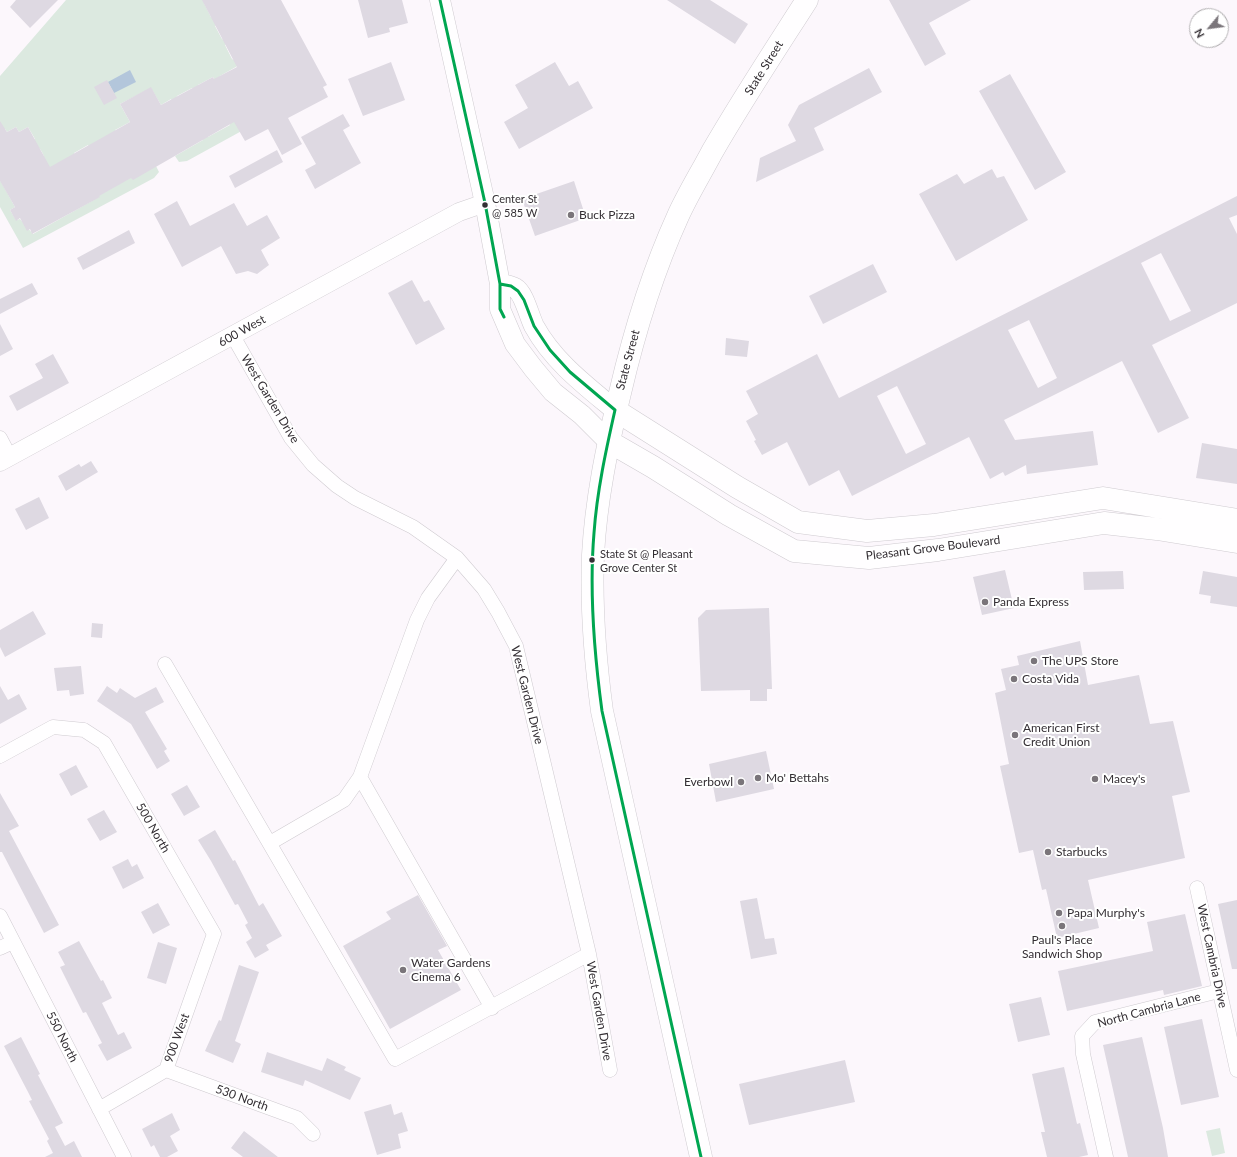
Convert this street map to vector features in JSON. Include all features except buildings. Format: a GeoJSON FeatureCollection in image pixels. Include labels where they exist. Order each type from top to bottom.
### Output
{"type":"FeatureCollection","features":[{"type":"Feature","properties":{"kind":"main road"},"geometry":{"type":"LineString","coordinates":[[440,0],[485,202],[499,276],[500,309],[516,344],[533,368],[553,392],[582,415],[608,441]]}},
{"type":"Feature","properties":{"kind":"main road","name":"State Street"},"geometry":{"type":"LineString","coordinates":[[701,1157],[602,710],[593,625],[594,531],[608,441],[615,410],[640,317],[658,264],[678,215],[734,115],[807,0]]}},
{"type":"Feature","properties":{"kind":"main road"},"geometry":{"type":"LineString","coordinates":[[499,276],[519,290],[534,326],[553,354],[582,383],[615,410]]}},
{"type":"Feature","properties":{"kind":"main road","name":"Pleasant Grove Boulevard"},"geometry":{"type":"LineString","coordinates":[[615,410],[737,487],[798,522],[867,531],[934,525],[1103,498],[1237,520]]}},
{"type":"Feature","properties":{"kind":"main road","name":"Pleasant Grove Boulevard"},"geometry":{"type":"LineString","coordinates":[[608,441],[647,463],[729,515],[794,550],[869,558],[938,550],[1104,523],[1157,529],[1237,542]]}},
{"type":"Feature","properties":{"kind":"street","name":"600 West"},"geometry":{"type":"LineString","coordinates":[[5,460],[459,212],[485,202]]}},
{"type":"Feature","properties":{"kind":"street","name":"West Garden Drive"},"geometry":{"type":"LineString","coordinates":[[233,336],[291,438],[314,465],[337,486],[355,498],[413,527],[457,558],[484,588],[516,646],[589,954],[610,1070]]}},
{"type":"Feature","properties":{"kind":"street"},"geometry":{"type":"LineString","coordinates":[[0,438],[5,460]]}},
{"type":"Feature","properties":{"kind":"street"},"geometry":{"type":"LineString","coordinates":[[270,843],[344,800],[360,776],[417,620],[428,598],[457,558]]}},
{"type":"Feature","properties":{"kind":"street"},"geometry":{"type":"LineString","coordinates":[[164,664],[395,1059],[492,1008],[589,954]]}},
{"type":"Feature","properties":{"kind":"street","name":"500 North"},"geometry":{"type":"LineString","coordinates":[[0,756],[53,727],[84,730],[104,744],[214,934]]}},
{"type":"Feature","properties":{"kind":"street"},"geometry":{"type":"LineString","coordinates":[[360,776],[492,1008]]}},
{"type":"Feature","properties":{"kind":"street","name":"West Cambria Drive"},"geometry":{"type":"LineString","coordinates":[[1197,888],[1237,1070]]}},
{"type":"Feature","properties":{"kind":"street","name":"550 North"},"geometry":{"type":"LineString","coordinates":[[0,916],[124,1157]]}},
{"type":"Feature","properties":{"kind":"street","name":"900 West"},"geometry":{"type":"LineString","coordinates":[[98,1109],[166,1070],[214,934]]}},
{"type":"Feature","properties":{"kind":"street"},"geometry":{"type":"LineString","coordinates":[[0,948],[13,942]]}},
{"type":"Feature","properties":{"kind":"street","name":"North Cambria Lane"},"geometry":{"type":"LineString","coordinates":[[1106,1157],[1083,1054],[1082,1036],[1095,1022],[1219,991]]}},
{"type":"Feature","properties":{"kind":"street","name":"530 North"},"geometry":{"type":"LineString","coordinates":[[166,1070],[297,1118],[314,1134]]}},
{"type":"Feature","properties":{"kind":"shaded area"},"geometry":{"type":"Polygon","coordinates":[[[66,0],[209,0],[204,3],[211,17],[223,20],[215,26],[222,39],[229,42],[225,45],[232,59],[241,64],[220,76],[216,82],[213,77],[198,85],[201,91],[192,88],[177,96],[174,105],[171,99],[161,105],[151,88],[120,104],[130,122],[115,130],[118,136],[91,151],[88,145],[74,153],[76,158],[46,170],[45,161],[41,150],[30,142],[35,139],[28,127],[19,132],[16,127],[7,132],[5,129],[0,132],[0,76],[66,0]]]}},
{"type":"Feature","properties":{"kind":"shaded area"},"geometry":{"type":"Polygon","coordinates":[[[318,89],[187,161],[179,162],[175,156],[203,140],[200,135],[208,137],[230,125],[228,120],[318,89]]]}},
{"type":"Feature","properties":{"kind":"shaded area"},"geometry":{"type":"Polygon","coordinates":[[[156,166],[159,172],[154,178],[23,248],[0,207],[0,180],[15,207],[10,210],[16,220],[20,219],[33,234],[99,197],[97,192],[125,176],[156,166]]]}},
{"type":"Feature","properties":{"kind":"shaded area"},"geometry":{"type":"Polygon","coordinates":[[[1220,1128],[1225,1153],[1212,1156],[1206,1131],[1220,1128]]]}},
{"type":"Feature","properties":{"kind":"water"},"geometry":{"type":"Polygon","coordinates":[[[130,70],[136,82],[114,93],[108,82],[130,70]]]}},
{"type":"Feature","properties":{"kind":"transit line"},"geometry":{"type":"LineString","coordinates":[[440,0],[485,203],[500,284],[500,309],[504,317]]}},
{"type":"Feature","properties":{"kind":"transit line"},"geometry":{"type":"LineString","coordinates":[[500,284],[511,286],[518,291],[524,300],[534,326],[550,350],[570,372],[615,410],[605,455],[595,517],[592,600],[599,689],[602,711],[701,1157]]}},
{"type":"Feature","properties":{"kind":"place","name":"Center St @ 585 W"},"geometry":{"type":"Point","coordinates":[485,205]}},
{"type":"Feature","properties":{"kind":"place","name":"Buck Pizza"},"geometry":{"type":"Point","coordinates":[571,215]}},
{"type":"Feature","properties":{"kind":"place","name":"State St @ Pleasant Grove Center St"},"geometry":{"type":"Point","coordinates":[592,560]}},
{"type":"Feature","properties":{"kind":"place","name":"Panda Express"},"geometry":{"type":"Point","coordinates":[985,602]}},
{"type":"Feature","properties":{"kind":"place","name":"The UPS Store"},"geometry":{"type":"Point","coordinates":[1034,661]}},
{"type":"Feature","properties":{"kind":"place","name":"Costa Vida"},"geometry":{"type":"Point","coordinates":[1014,679]}},
{"type":"Feature","properties":{"kind":"place","name":"American First Credit Union"},"geometry":{"type":"Point","coordinates":[1015,735]}},
{"type":"Feature","properties":{"kind":"place","name":"Mo' Bettahs"},"geometry":{"type":"Point","coordinates":[758,778]}},
{"type":"Feature","properties":{"kind":"place","name":"Macey's"},"geometry":{"type":"Point","coordinates":[1095,779]}},
{"type":"Feature","properties":{"kind":"place","name":"Everbowl"},"geometry":{"type":"Point","coordinates":[741,782]}},
{"type":"Feature","properties":{"kind":"place","name":"Starbucks"},"geometry":{"type":"Point","coordinates":[1048,852]}},
{"type":"Feature","properties":{"kind":"place","name":"Papa Murphy's"},"geometry":{"type":"Point","coordinates":[1059,913]}},
{"type":"Feature","properties":{"kind":"place","name":"Paul's Place Sandwich Shop"},"geometry":{"type":"Point","coordinates":[1062,926]}},
{"type":"Feature","properties":{"kind":"place","name":"Water Gardens Cinema 6"},"geometry":{"type":"Point","coordinates":[403,970]}}]}
